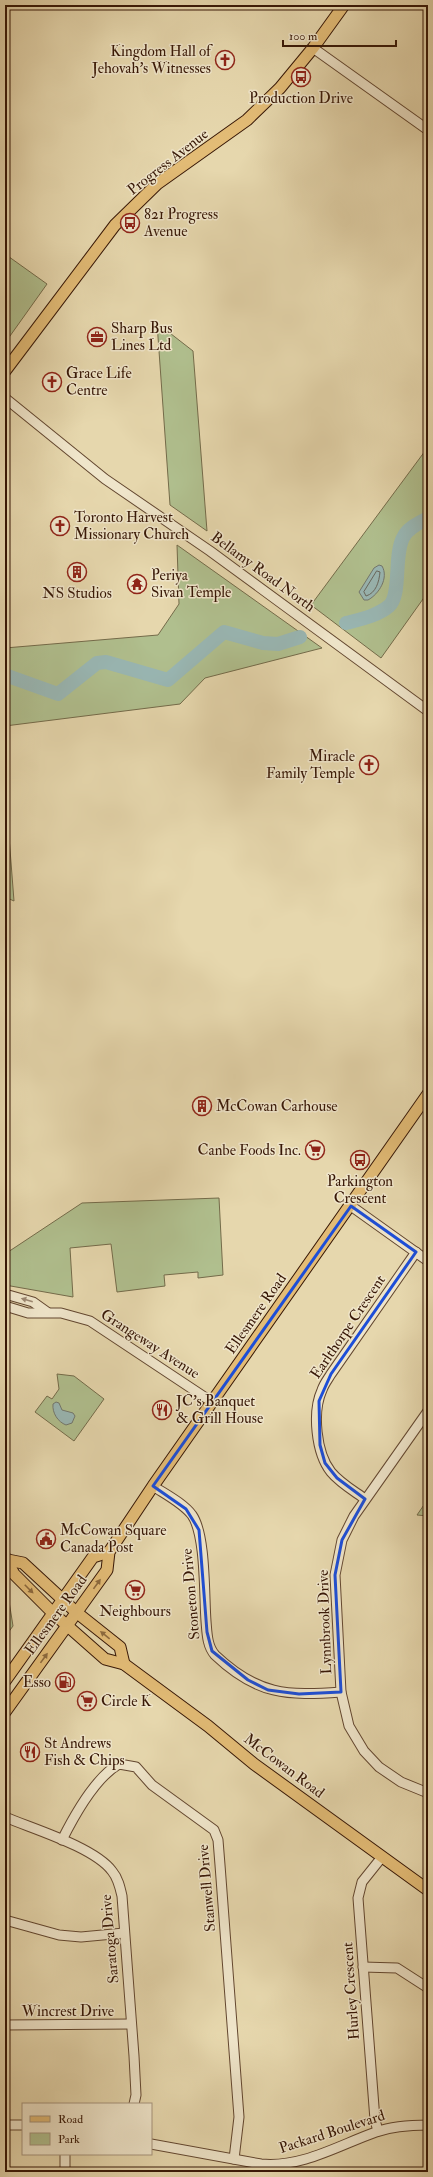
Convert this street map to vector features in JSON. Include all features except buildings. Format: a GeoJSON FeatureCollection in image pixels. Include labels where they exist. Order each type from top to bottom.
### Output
{"type":"FeatureCollection","features":[{"type":"Feature","properties":{"kind":"main road","name":"Progress Avenue"},"geometry":{"type":"LineString","coordinates":[[5,371],[79,270],[115,225],[157,184],[247,120],[280,88],[313,48],[344,5]]}},
{"type":"Feature","properties":{"kind":"main road","name":"Ellesmere Road"},"geometry":{"type":"LineString","coordinates":[[5,1712],[107,1570],[109,1552],[153,1486],[351,1206],[428,1094]]}},
{"type":"Feature","properties":{"kind":"main road","name":"Ellesmere Road"},"geometry":{"type":"LineString","coordinates":[[5,1681],[94,1557],[109,1552]]}},
{"type":"Feature","properties":{"kind":"main road","name":"McCowan Road"},"geometry":{"type":"LineString","coordinates":[[7,1559],[23,1562],[62,1600],[120,1647],[124,1664]]}},
{"type":"Feature","properties":{"kind":"main road","name":"McCowan Road"},"geometry":{"type":"LineString","coordinates":[[7,1559],[14,1574],[54,1614],[105,1660],[124,1664],[208,1726],[254,1764],[428,1889]]}},
{"type":"Feature","properties":{"kind":"street"},"geometry":{"type":"LineString","coordinates":[[313,48],[428,130]]}},
{"type":"Feature","properties":{"kind":"street","name":"Bellamy Road North"},"geometry":{"type":"LineString","coordinates":[[5,398],[99,475],[210,550],[428,711]]}},
{"type":"Feature","properties":{"kind":"street"},"geometry":{"type":"LineString","coordinates":[[351,1206],[428,1261]]}},
{"type":"Feature","properties":{"kind":"street","name":"Earlthorpe Crescent"},"geometry":{"type":"LineString","coordinates":[[365,1499],[337,1478],[325,1463],[320,1445],[318,1418],[319,1401],[322,1389],[331,1374],[416,1252]]}},
{"type":"Feature","properties":{"kind":"street","name":"Grangeway Avenue"},"geometry":{"type":"LineString","coordinates":[[5,1294],[33,1302],[47,1312]]}},
{"type":"Feature","properties":{"kind":"street","name":"Grangeway Avenue"},"geometry":{"type":"LineString","coordinates":[[5,1306],[28,1313],[61,1313],[90,1321],[212,1402]]}},
{"type":"Feature","properties":{"kind":"street","name":"Lynnbrook Drive"},"geometry":{"type":"LineString","coordinates":[[428,1411],[354,1516],[342,1540],[335,1575],[341,1692],[349,1726],[367,1755],[389,1776],[428,1793]]}},
{"type":"Feature","properties":{"kind":"street","name":"Stoneton Drive"},"geometry":{"type":"LineString","coordinates":[[153,1486],[186,1509],[192,1515],[199,1530],[207,1632],[212,1651],[248,1680],[273,1691],[299,1694],[341,1692]]}},
{"type":"Feature","properties":{"kind":"street","name":"Stanwell Drive"},"geometry":{"type":"LineString","coordinates":[[62,1840],[78,1811],[100,1780],[108,1770],[119,1764],[136,1767],[152,1785],[214,1830],[218,1840],[239,2117],[234,2159]]}},
{"type":"Feature","properties":{"kind":"street","name":"Saratoga Drive"},"geometry":{"type":"LineString","coordinates":[[5,1817],[62,1840],[99,1858],[114,1874],[122,1896],[135,2074],[134,2103]]}},
{"type":"Feature","properties":{"kind":"street","name":"Hurley Crescent"},"geometry":{"type":"LineString","coordinates":[[378,2131],[375,2120],[358,1889],[382,1857]]}},
{"type":"Feature","properties":{"kind":"street"},"geometry":{"type":"LineString","coordinates":[[5,1920],[59,1935],[81,1937],[124,1933]]}},
{"type":"Feature","properties":{"kind":"street"},"geometry":{"type":"LineString","coordinates":[[363,1967],[397,1968],[428,1988]]}},
{"type":"Feature","properties":{"kind":"street","name":"Wincrest Drive"},"geometry":{"type":"LineString","coordinates":[[5,2025],[131,2024]]}},
{"type":"Feature","properties":{"kind":"street"},"geometry":{"type":"LineString","coordinates":[[5,2125],[22,2125]]}},
{"type":"Feature","properties":{"kind":"street","name":"Packard Boulevard"},"geometry":{"type":"LineString","coordinates":[[152,2144],[271,2165],[290,2163],[378,2131],[401,2126],[428,2125]]}},
{"type":"Feature","properties":{"kind":"street"},"geometry":{"type":"LineString","coordinates":[[65,2155],[65,2172]]}},
{"type":"Feature","properties":{"kind":"highlighted area"},"geometry":{"type":"Polygon","coordinates":[[[351,1206],[416,1252],[331,1374],[319,1401],[320,1445],[325,1463],[337,1478],[365,1499],[342,1540],[335,1575],[341,1692],[299,1694],[268,1690],[248,1680],[212,1651],[207,1632],[199,1530],[186,1509],[153,1486],[351,1206]]]}},
{"type":"Feature","properties":{"kind":"green space"},"geometry":{"type":"Polygon","coordinates":[[[5,254],[47,284],[5,343],[5,254]]]}},
{"type":"Feature","properties":{"kind":"green space"},"geometry":{"type":"Polygon","coordinates":[[[157,323],[193,351],[207,531],[170,505],[157,323]]]}},
{"type":"Feature","properties":{"kind":"green space"},"geometry":{"type":"Polygon","coordinates":[[[428,447],[428,592],[381,658],[311,605],[428,447]]]}},
{"type":"Feature","properties":{"kind":"green space"},"geometry":{"type":"Polygon","coordinates":[[[177,545],[322,648],[205,678],[180,704],[5,726],[5,648],[158,635],[179,604],[177,545]]]}},
{"type":"Feature","properties":{"kind":"green space"},"geometry":{"type":"Polygon","coordinates":[[[7,810],[14,901],[5,897],[5,811],[7,810]]]}},
{"type":"Feature","properties":{"kind":"green space"},"geometry":{"type":"Polygon","coordinates":[[[219,1198],[223,1275],[198,1278],[198,1272],[164,1275],[165,1286],[117,1292],[111,1244],[70,1248],[73,1297],[5,1285],[5,1254],[82,1203],[219,1198]]]}},
{"type":"Feature","properties":{"kind":"green space"},"geometry":{"type":"Polygon","coordinates":[[[57,1374],[74,1376],[104,1399],[74,1441],[35,1412],[47,1396],[52,1399],[59,1389],[57,1374]]]}},
{"type":"Feature","properties":{"kind":"green space"},"geometry":{"type":"Polygon","coordinates":[[[428,1499],[428,1516],[417,1515],[428,1499]]]}},
{"type":"Feature","properties":{"kind":"green space"},"geometry":{"type":"Polygon","coordinates":[[[5,1592],[8,1595],[13,1626],[5,1637],[5,1592]]]}},
{"type":"Feature","properties":{"kind":"water"},"geometry":{"type":"Polygon","coordinates":[[[379,565],[382,566],[384,571],[384,580],[382,585],[376,594],[368,600],[364,600],[359,592],[374,568],[379,565]]]}},
{"type":"Feature","properties":{"kind":"water"},"geometry":{"type":"Polygon","coordinates":[[[56,1402],[59,1403],[62,1410],[73,1413],[75,1416],[72,1423],[66,1425],[58,1419],[53,1407],[53,1404],[56,1402]]]}},
{"type":"Feature","properties":{"kind":"waterway"},"geometry":{"type":"LineString","coordinates":[[346,623],[374,615],[389,606],[393,601],[397,584],[401,543],[404,536],[411,528],[428,518]]}},
{"type":"Feature","properties":{"kind":"waterway"},"geometry":{"type":"LineString","coordinates":[[5,675],[58,694],[97,663],[106,662],[168,680],[224,632],[263,643],[278,644],[300,637]]}},
{"type":"Feature","properties":{"kind":"place","name":"Kingdom Hall of Jehovah's Witnesses"},"geometry":{"type":"Point","coordinates":[225,60]}},
{"type":"Feature","properties":{"kind":"place","name":"Production Drive"},"geometry":{"type":"Point","coordinates":[301,77]}},
{"type":"Feature","properties":{"kind":"place","name":"821 Progress Avenue"},"geometry":{"type":"Point","coordinates":[130,223]}},
{"type":"Feature","properties":{"kind":"place","name":"Sharp Bus Lines Ltd"},"geometry":{"type":"Point","coordinates":[97,337]}},
{"type":"Feature","properties":{"kind":"place","name":"Grace Life Centre"},"geometry":{"type":"Point","coordinates":[52,382]}},
{"type":"Feature","properties":{"kind":"place","name":"Toronto Harvest Missionary Church"},"geometry":{"type":"Point","coordinates":[60,526]}},
{"type":"Feature","properties":{"kind":"place","name":"NS Studios"},"geometry":{"type":"Point","coordinates":[77,572]}},
{"type":"Feature","properties":{"kind":"place","name":"Periya Sivan Temple"},"geometry":{"type":"Point","coordinates":[137,584]}},
{"type":"Feature","properties":{"kind":"place","name":"Miracle Family Temple"},"geometry":{"type":"Point","coordinates":[369,765]}},
{"type":"Feature","properties":{"kind":"place","name":"McCowan Carhouse"},"geometry":{"type":"Point","coordinates":[202,1106]}},
{"type":"Feature","properties":{"kind":"place","name":"Canbe Foods Inc."},"geometry":{"type":"Point","coordinates":[315,1150]}},
{"type":"Feature","properties":{"kind":"place","name":"Parkington Crescent"},"geometry":{"type":"Point","coordinates":[360,1160]}},
{"type":"Feature","properties":{"kind":"place","name":"JC’s Banquet & Grill House"},"geometry":{"type":"Point","coordinates":[162,1410]}},
{"type":"Feature","properties":{"kind":"place","name":"McCowan Square Canada Post"},"geometry":{"type":"Point","coordinates":[46,1539]}},
{"type":"Feature","properties":{"kind":"place","name":"Neighbours"},"geometry":{"type":"Point","coordinates":[135,1590]}},
{"type":"Feature","properties":{"kind":"place","name":"Esso"},"geometry":{"type":"Point","coordinates":[65,1682]}},
{"type":"Feature","properties":{"kind":"place","name":"Circle K"},"geometry":{"type":"Point","coordinates":[87,1701]}},
{"type":"Feature","properties":{"kind":"place","name":"St Andrews Fish & Chips"},"geometry":{"type":"Point","coordinates":[30,1752]}}]}
